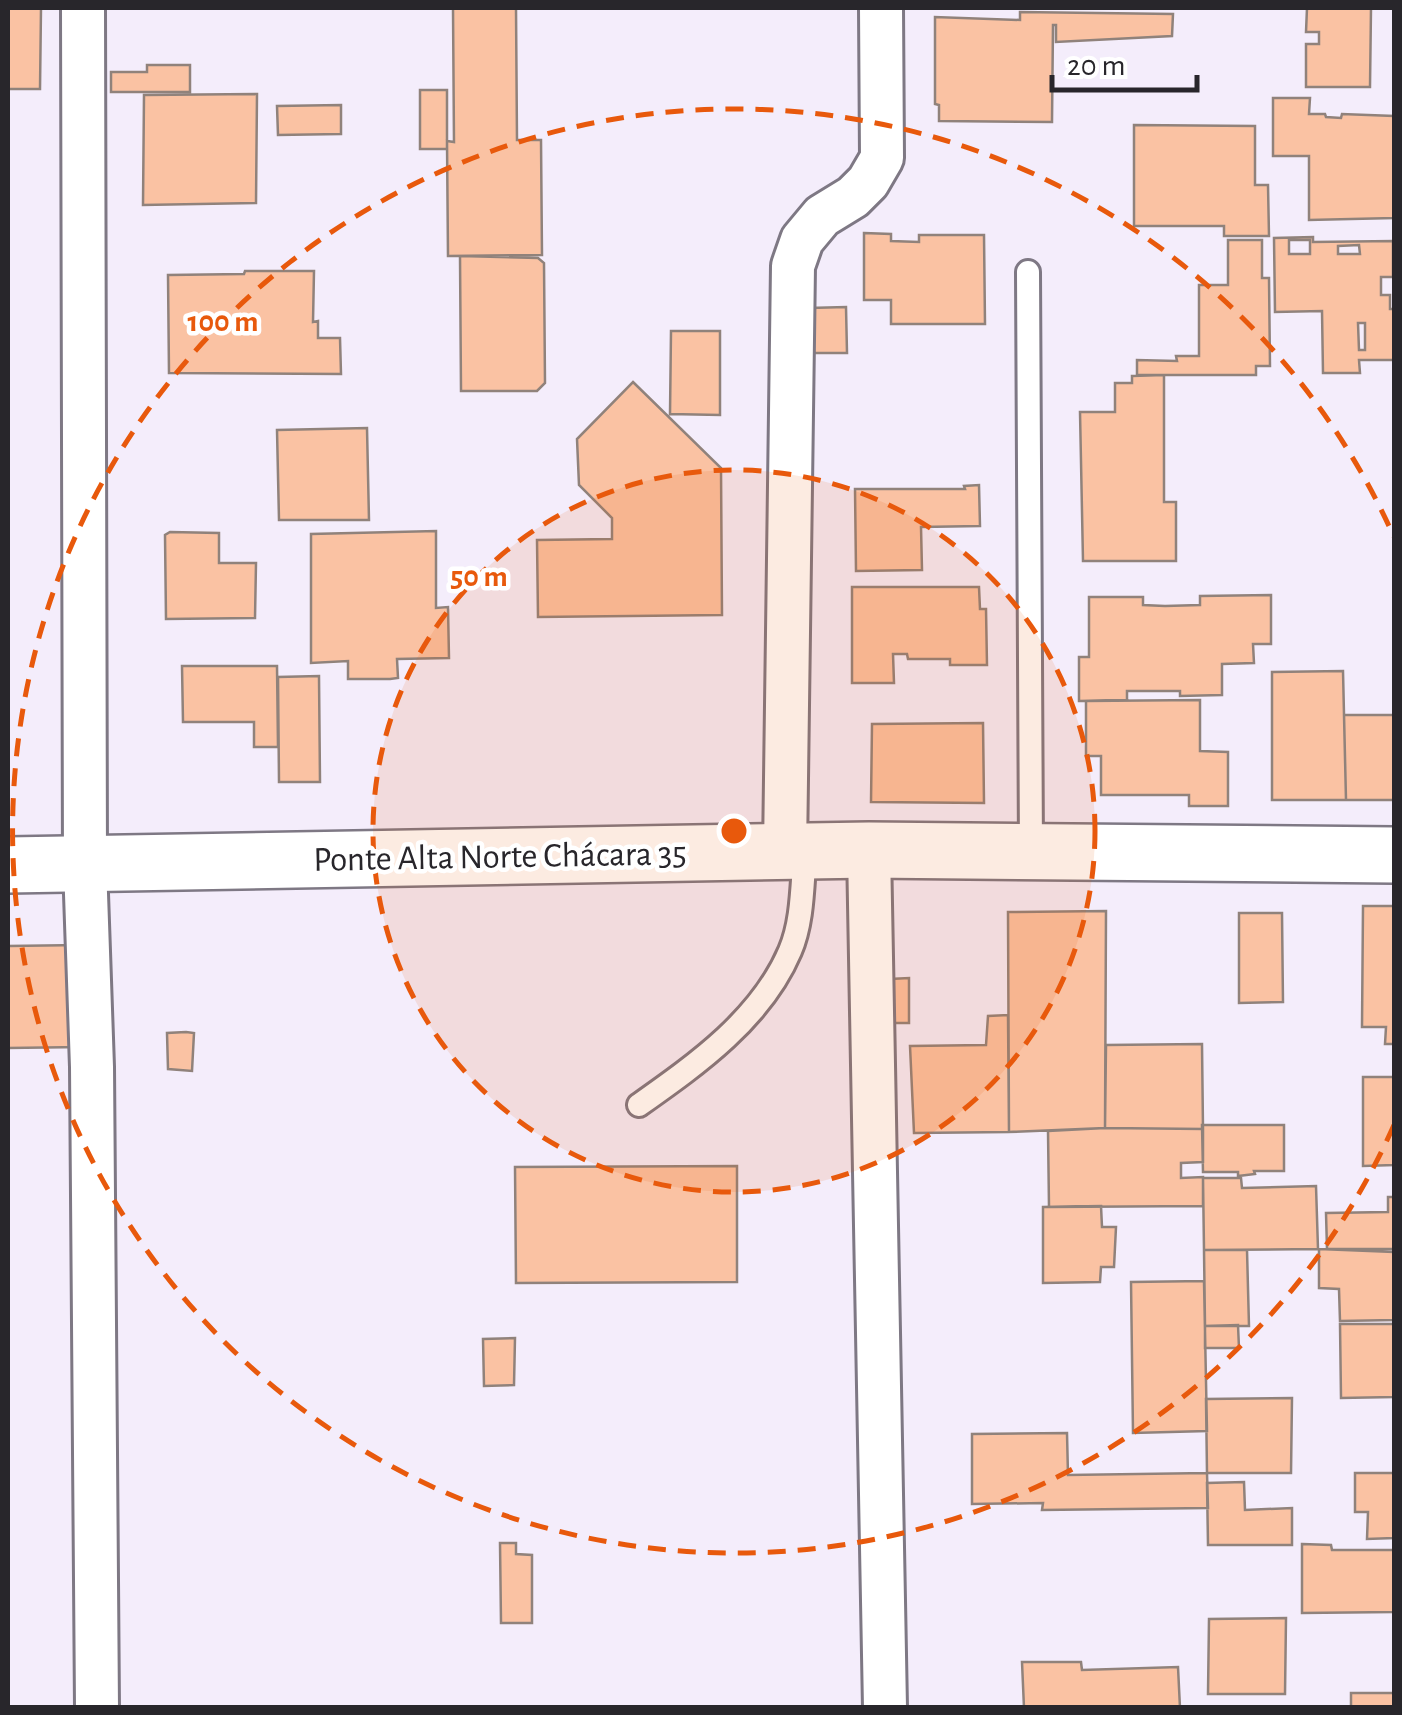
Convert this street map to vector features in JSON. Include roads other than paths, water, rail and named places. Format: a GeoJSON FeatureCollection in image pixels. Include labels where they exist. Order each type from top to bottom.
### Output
{"type":"FeatureCollection","features":[{"type":"Feature","properties":{"kind":"street"},"geometry":{"type":"LineString","coordinates":[[83,8],[86,865],[92,1067],[98,1708]]}},
{"type":"Feature","properties":{"kind":"street"},"geometry":{"type":"LineString","coordinates":[[795,852],[792,266],[802,240],[822,216],[853,197],[868,182],[882,158],[880,8]]}},
{"type":"Feature","properties":{"kind":"street"},"geometry":{"type":"LineString","coordinates":[[870,850],[885,1708]]}},
{"type":"Feature","properties":{"kind":"street","name":"Ponte Alta Norte Chácara 35"},"geometry":{"type":"LineString","coordinates":[[8,865],[870,850],[1394,854]]}},
{"type":"Feature","properties":{"kind":"lane"},"geometry":{"type":"LineString","coordinates":[[1028,272],[1031,852]]}},
{"type":"Feature","properties":{"kind":"lane"},"geometry":{"type":"LineString","coordinates":[[639,1105],[705,1059],[771,987],[791,950],[800,914],[795,852]]}}]}
